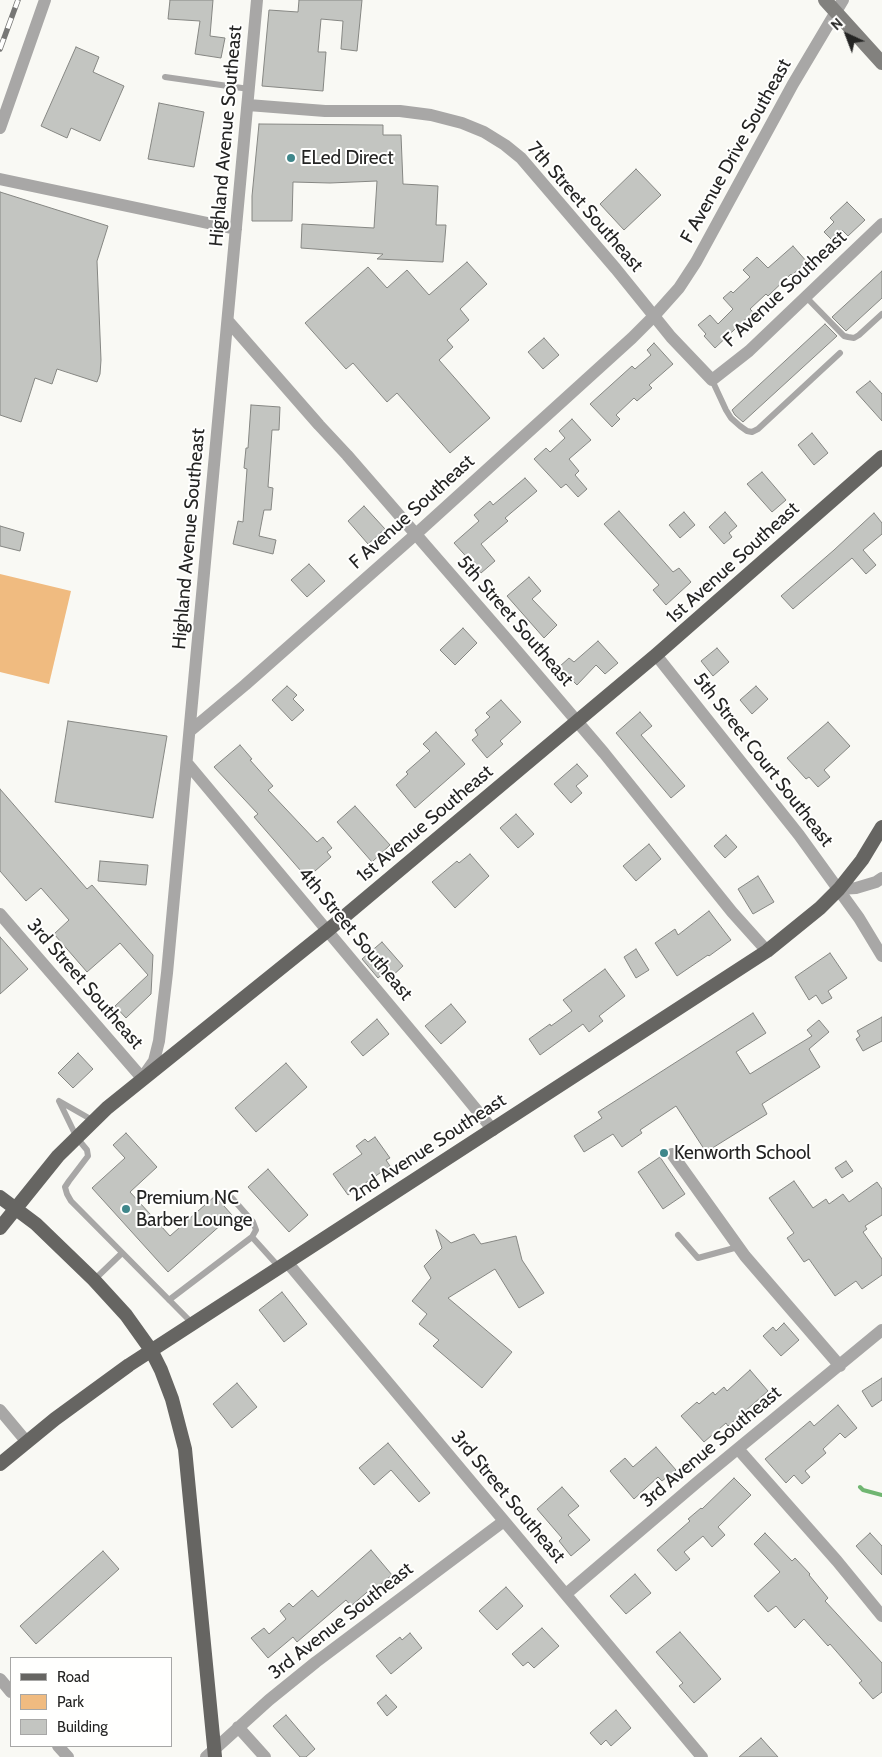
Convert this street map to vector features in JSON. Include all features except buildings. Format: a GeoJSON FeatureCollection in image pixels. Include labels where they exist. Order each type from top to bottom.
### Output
{"type":"FeatureCollection","features":[{"type":"Feature","properties":{"kind":"main road"},"geometry":{"type":"LineString","coordinates":[[825,0],[839,6],[882,63]]}},
{"type":"Feature","properties":{"kind":"main road","name":"1st Avenue Southeast"},"geometry":{"type":"LineString","coordinates":[[0,1228],[58,1156],[142,1078],[327,930],[577,722],[882,457]]}},
{"type":"Feature","properties":{"kind":"main road","name":"2nd Avenue Southeast"},"geometry":{"type":"LineString","coordinates":[[0,1464],[26,1441],[107,1380],[151,1350],[767,951],[820,908],[839,889],[862,860],[882,827]]}},
{"type":"Feature","properties":{"kind":"main road"},"geometry":{"type":"LineString","coordinates":[[0,1197],[55,1240],[126,1315],[151,1350],[172,1399],[185,1449],[212,1754]]}},
{"type":"Feature","properties":{"kind":"street"},"geometry":{"type":"LineString","coordinates":[[0,128],[45,0]]}},
{"type":"Feature","properties":{"kind":"street","name":"Highland Avenue Southeast"},"geometry":{"type":"LineString","coordinates":[[142,1078],[154,1061],[160,1041],[257,0]]}},
{"type":"Feature","properties":{"kind":"street","name":"F Avenue Drive Southeast"},"geometry":{"type":"LineString","coordinates":[[654,316],[678,288],[696,262],[793,84],[839,6]]}},
{"type":"Feature","properties":{"kind":"street","name":"7th Street Southeast"},"geometry":{"type":"LineString","coordinates":[[248,106],[325,111],[400,111],[431,115],[462,123],[484,132],[521,158],[616,269],[671,337],[712,380]]}},
{"type":"Feature","properties":{"kind":"street"},"geometry":{"type":"LineString","coordinates":[[0,179],[236,229]]}},
{"type":"Feature","properties":{"kind":"street","name":"F Avenue Southeast"},"geometry":{"type":"LineString","coordinates":[[712,380],[749,352],[880,228]]}},
{"type":"Feature","properties":{"kind":"street","name":"F Avenue Southeast"},"geometry":{"type":"LineString","coordinates":[[190,731],[416,534],[654,316]]}},
{"type":"Feature","properties":{"kind":"street","name":"5th Street Southeast"},"geometry":{"type":"LineString","coordinates":[[228,321],[416,534],[604,753],[732,912],[767,951]]}},
{"type":"Feature","properties":{"kind":"street","name":"5th Street Court Southeast"},"geometry":{"type":"LineString","coordinates":[[656,655],[799,835],[839,889]]}},
{"type":"Feature","properties":{"kind":"street","name":"4th Street Southeast"},"geometry":{"type":"LineString","coordinates":[[187,763],[493,1130]]}},
{"type":"Feature","properties":{"kind":"street"},"geometry":{"type":"LineString","coordinates":[[839,889],[856,888],[876,882],[882,878]]}},
{"type":"Feature","properties":{"kind":"street"},"geometry":{"type":"LineString","coordinates":[[839,889],[882,956]]}},
{"type":"Feature","properties":{"kind":"street","name":"3rd Street Southeast"},"geometry":{"type":"LineString","coordinates":[[0,914],[142,1078]]}},
{"type":"Feature","properties":{"kind":"street"},"geometry":{"type":"LineString","coordinates":[[672,1154],[738,1247],[840,1366]]}},
{"type":"Feature","properties":{"kind":"street","name":"3rd Street Southeast"},"geometry":{"type":"LineString","coordinates":[[283,1264],[504,1521],[702,1757]]}},
{"type":"Feature","properties":{"kind":"street","name":"3rd Avenue Southeast"},"geometry":{"type":"LineString","coordinates":[[566,1594],[701,1479],[739,1450],[882,1330]]}},
{"type":"Feature","properties":{"kind":"street"},"geometry":{"type":"LineString","coordinates":[[0,1410],[26,1441]]}},
{"type":"Feature","properties":{"kind":"street"},"geometry":{"type":"LineString","coordinates":[[739,1450],[837,1561],[882,1616]]}},
{"type":"Feature","properties":{"kind":"street","name":"3rd Avenue Southeast"},"geometry":{"type":"LineString","coordinates":[[212,1754],[238,1727],[316,1662],[504,1521]]}},
{"type":"Feature","properties":{"kind":"street"},"geometry":{"type":"LineString","coordinates":[[0,1678],[10,1691]]}},
{"type":"Feature","properties":{"kind":"street"},"geometry":{"type":"LineString","coordinates":[[238,1727],[265,1757]]}},
{"type":"Feature","properties":{"kind":"street"},"geometry":{"type":"LineString","coordinates":[[59,1747],[68,1757]]}},
{"type":"Feature","properties":{"kind":"lane"},"geometry":{"type":"LineString","coordinates":[[165,77],[249,89]]}},
{"type":"Feature","properties":{"kind":"lane"},"geometry":{"type":"LineString","coordinates":[[806,296],[848,338],[859,336],[882,314]]}},
{"type":"Feature","properties":{"kind":"lane"},"geometry":{"type":"LineString","coordinates":[[712,380],[731,418],[747,431],[752,432],[758,429],[840,352]]}},
{"type":"Feature","properties":{"kind":"lane"},"geometry":{"type":"LineString","coordinates":[[94,1121],[59,1101],[76,1138],[87,1150],[88,1156],[65,1187],[67,1194],[122,1253],[192,1323]]}},
{"type":"Feature","properties":{"kind":"lane"},"geometry":{"type":"LineString","coordinates":[[169,1300],[252,1237],[256,1230],[253,1222],[232,1198]]}},
{"type":"Feature","properties":{"kind":"lane"},"geometry":{"type":"LineString","coordinates":[[678,1235],[698,1258],[738,1247]]}},
{"type":"Feature","properties":{"kind":"lane"},"geometry":{"type":"LineString","coordinates":[[252,1237],[283,1264]]}},
{"type":"Feature","properties":{"kind":"lane"},"geometry":{"type":"LineString","coordinates":[[94,1280],[122,1253]]}},
{"type":"Feature","properties":{"kind":"green space"},"geometry":{"type":"Polygon","coordinates":[[[0,574],[71,591],[49,684],[0,672],[0,574]]]}},
{"type":"Feature","properties":{"kind":"waterway"},"geometry":{"type":"LineString","coordinates":[[860,1487],[863,1490],[882,1495]]}},
{"type":"Feature","properties":{"kind":"railway"},"geometry":{"type":"LineString","coordinates":[[0,49],[18,0]]}},
{"type":"Feature","properties":{"kind":"place","name":"ELed Direct"},"geometry":{"type":"Point","coordinates":[291,158]}},
{"type":"Feature","properties":{"kind":"place","name":"Kenworth School"},"geometry":{"type":"Point","coordinates":[664,1153]}},
{"type":"Feature","properties":{"kind":"place","name":"Premium NC Barber Lounge"},"geometry":{"type":"Point","coordinates":[126,1209]}}]}
